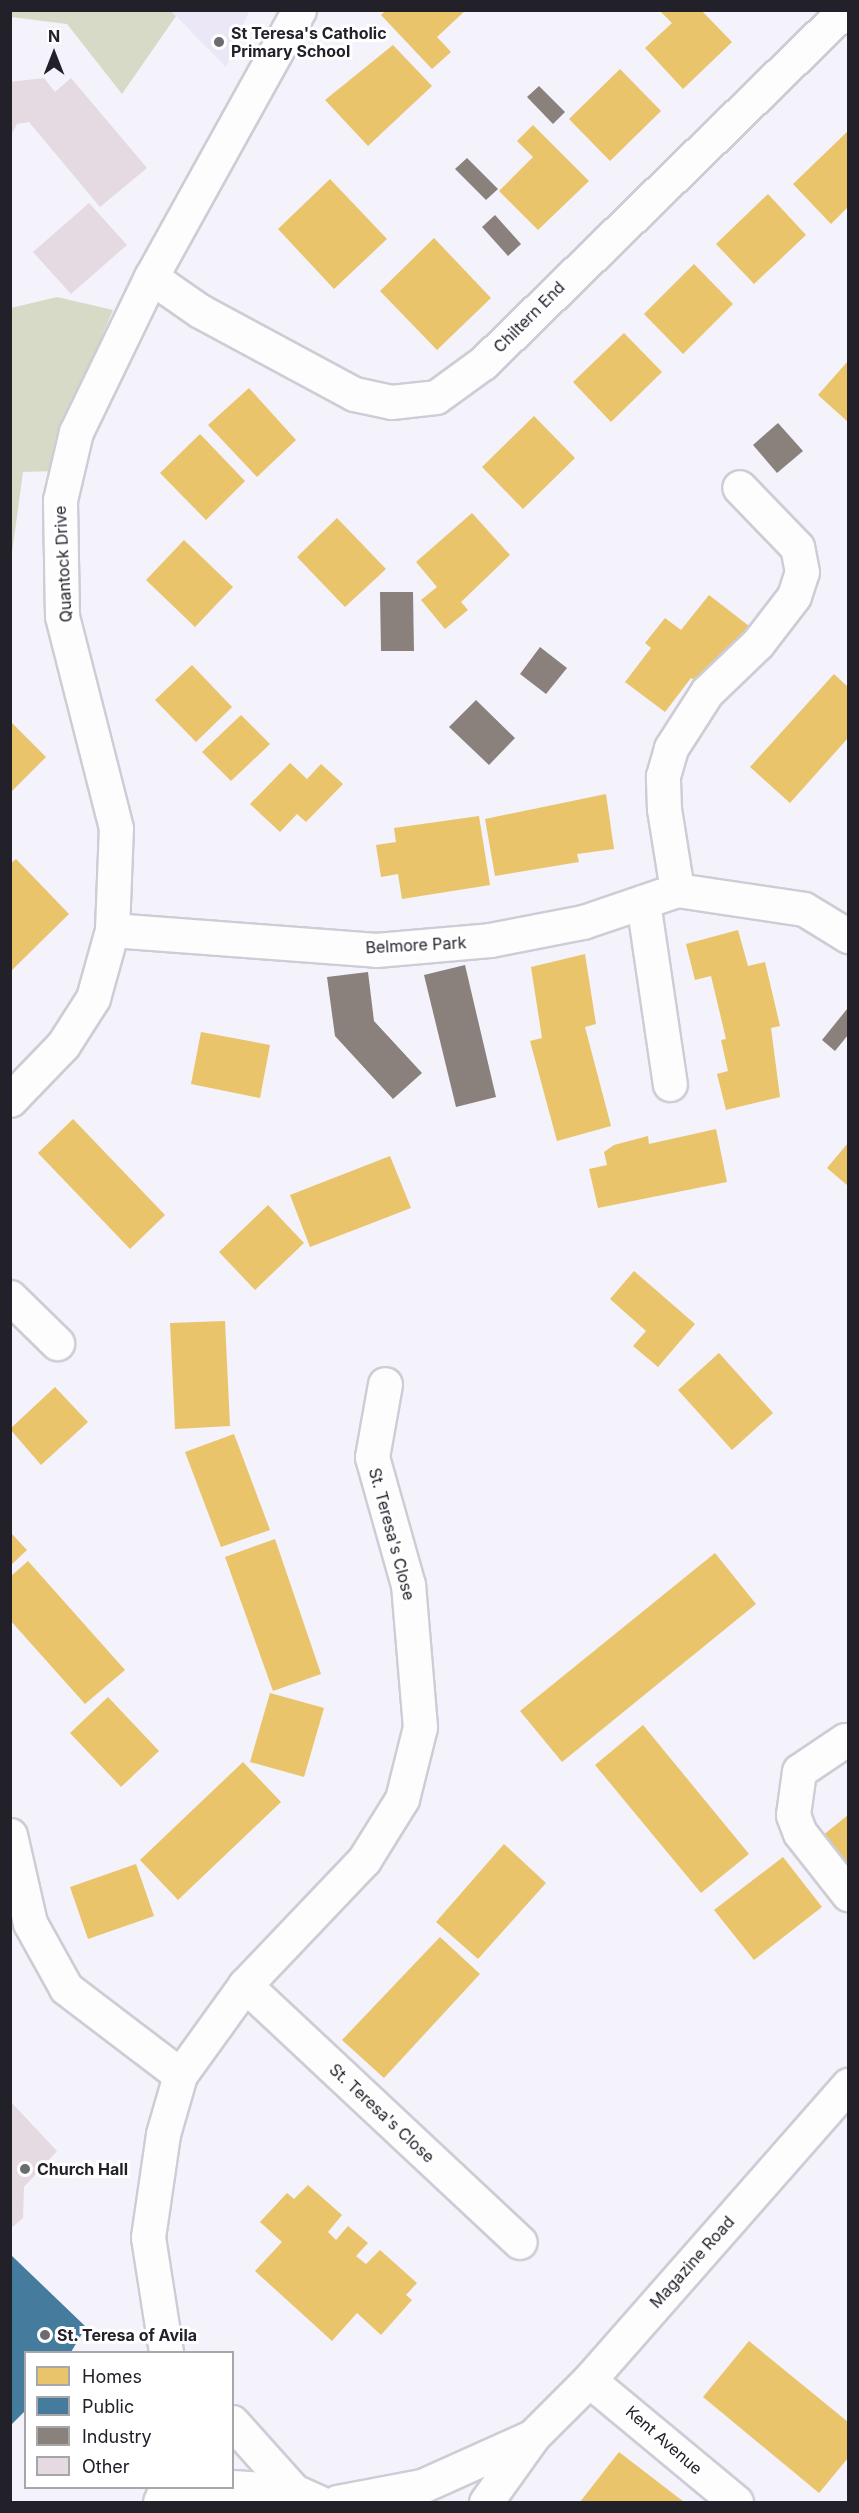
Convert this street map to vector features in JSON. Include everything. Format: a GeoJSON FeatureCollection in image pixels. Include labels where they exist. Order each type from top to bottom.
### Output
{"type":"FeatureCollection","features":[{"type":"Feature","properties":{"kind":"street","name":"Quantock Drive"},"geometry":{"type":"LineString","coordinates":[[10,1100],[63,1045],[93,998],[112,930],[116,828],[62,616],[60,500],[76,432],[151,277],[299,10]]}},
{"type":"Feature","properties":{"kind":"street","name":"Chiltern End"},"geometry":{"type":"LineString","coordinates":[[151,277],[200,311],[354,394],[391,402],[436,397],[483,363],[845,10]]}},
{"type":"Feature","properties":{"kind":"street"},"geometry":{"type":"LineString","coordinates":[[677,890],[664,809],[663,776],[671,748],[708,692],[758,643],[794,596],[802,572],[796,547],[739,487]]}},
{"type":"Feature","properties":{"kind":"street","name":"Belmore Park"},"geometry":{"type":"LineString","coordinates":[[112,930],[376,950],[490,940],[583,922],[677,890],[804,909],[849,936]]}},
{"type":"Feature","properties":{"kind":"street"},"geometry":{"type":"LineString","coordinates":[[643,902],[670,1084]]}},
{"type":"Feature","properties":{"kind":"street"},"geometry":{"type":"LineString","coordinates":[[10,1297],[57,1343]]}},
{"type":"Feature","properties":{"kind":"street","name":"St. Teresa's Close"},"geometry":{"type":"LineString","coordinates":[[170,2344],[148,2237],[163,2134],[180,2075],[244,1985],[363,1860],[402,1799],[420,1727],[408,1585],[372,1457],[385,1384]]}},
{"type":"Feature","properties":{"kind":"street"},"geometry":{"type":"LineString","coordinates":[[845,1740],[799,1771],[793,1815],[800,1833],[849,1894]]}},
{"type":"Feature","properties":{"kind":"street"},"geometry":{"type":"LineString","coordinates":[[10,1835],[30,1923],[66,1989],[180,2075]]}},
{"type":"Feature","properties":{"kind":"street","name":"St. Teresa's Close"},"geometry":{"type":"LineString","coordinates":[[244,1985],[520,2242]]}},
{"type":"Feature","properties":{"kind":"street","name":"Magazine Road"},"geometry":{"type":"LineString","coordinates":[[486,2502],[533,2436],[589,2380],[849,2085]]}},
{"type":"Feature","properties":{"kind":"street","name":"Kent Avenue"},"geometry":{"type":"LineString","coordinates":[[589,2380],[736,2502]]}},
{"type":"Feature","properties":{"kind":"street"},"geometry":{"type":"LineString","coordinates":[[234,2424],[307,2497]]}},
{"type":"Feature","properties":{"kind":"street","name":"Magazine Road"},"geometry":{"type":"LineString","coordinates":[[337,2502],[422,2486],[533,2436]]}},
{"type":"Feature","properties":{"kind":"street"},"geometry":{"type":"LineString","coordinates":[[234,2488],[307,2497]]}},
{"type":"Feature","properties":{"kind":"street"},"geometry":{"type":"LineString","coordinates":[[182,2502],[224,2489]]}},
{"type":"Feature","properties":{"kind":"shaded area","name":"St Teresa's Catholic Primary School"},"geometry":{"type":"Polygon","coordinates":[[[170,11],[249,11],[226,67],[176,16],[170,11]]]}},
{"type":"Feature","properties":{"kind":"green space"},"geometry":{"type":"Polygon","coordinates":[[[11,10],[170,10],[176,16],[122,94],[67,24],[11,17],[11,10]]]}},
{"type":"Feature","properties":{"kind":"green space"},"geometry":{"type":"Polygon","coordinates":[[[57,297],[113,310],[66,422],[53,471],[23,472],[11,560],[11,308],[57,297]]]}},
{"type":"Feature","properties":{"kind":"building: Homes"},"geometry":{"type":"Polygon","coordinates":[[[386,10],[466,10],[437,37],[451,52],[432,69],[381,15],[386,10]]]}},
{"type":"Feature","properties":{"kind":"building: Homes"},"geometry":{"type":"Polygon","coordinates":[[[659,10],[701,10],[732,42],[683,89],[645,48],[672,23],[659,10]]]}},
{"type":"Feature","properties":{"kind":"building: Homes"},"geometry":{"type":"Polygon","coordinates":[[[393,45],[432,86],[368,146],[325,100],[393,45]]]}},
{"type":"Feature","properties":{"kind":"building: Homes"},"geometry":{"type":"Polygon","coordinates":[[[620,69],[661,111],[610,161],[569,119],[620,69]]]}},
{"type":"Feature","properties":{"kind":"building: Homes"},"geometry":{"type":"Polygon","coordinates":[[[533,125],[589,181],[538,230],[499,191],[533,157],[517,141],[533,125]]]}},
{"type":"Feature","properties":{"kind":"building: Homes"},"geometry":{"type":"Polygon","coordinates":[[[848,131],[848,207],[831,224],[793,184],[848,131]]]}},
{"type":"Feature","properties":{"kind":"building: Homes"},"geometry":{"type":"Polygon","coordinates":[[[330,179],[387,239],[334,289],[278,229],[330,179]]]}},
{"type":"Feature","properties":{"kind":"building: Homes"},"geometry":{"type":"Polygon","coordinates":[[[768,194],[806,235],[754,284],[716,244],[768,194]]]}},
{"type":"Feature","properties":{"kind":"building: Homes"},"geometry":{"type":"Polygon","coordinates":[[[434,238],[491,298],[437,350],[380,291],[434,238]]]}},
{"type":"Feature","properties":{"kind":"building: Homes"},"geometry":{"type":"Polygon","coordinates":[[[694,264],[733,304],[683,354],[644,314],[694,264]]]}},
{"type":"Feature","properties":{"kind":"building: Homes"},"geometry":{"type":"Polygon","coordinates":[[[624,333],[662,372],[611,422],[573,382],[624,333]]]}},
{"type":"Feature","properties":{"kind":"building: Homes"},"geometry":{"type":"Polygon","coordinates":[[[848,361],[848,422],[818,395],[848,361]]]}},
{"type":"Feature","properties":{"kind":"building: Homes"},"geometry":{"type":"Polygon","coordinates":[[[249,388],[296,440],[257,477],[208,425],[249,388]]]}},
{"type":"Feature","properties":{"kind":"building: Homes"},"geometry":{"type":"Polygon","coordinates":[[[534,416],[575,458],[523,509],[482,467],[534,416]]]}},
{"type":"Feature","properties":{"kind":"building: Homes"},"geometry":{"type":"Polygon","coordinates":[[[200,434],[245,481],[206,520],[160,473],[200,434]]]}},
{"type":"Feature","properties":{"kind":"building: Homes"},"geometry":{"type":"Polygon","coordinates":[[[472,513],[510,555],[461,602],[468,610],[445,629],[421,600],[437,587],[416,562],[472,513]]]}},
{"type":"Feature","properties":{"kind":"building: Homes"},"geometry":{"type":"Polygon","coordinates":[[[337,518],[386,569],[345,607],[297,557],[337,518]]]}},
{"type":"Feature","properties":{"kind":"building: Homes"},"geometry":{"type":"Polygon","coordinates":[[[184,540],[233,587],[195,627],[146,580],[184,540]]]}},
{"type":"Feature","properties":{"kind":"building: Homes"},"geometry":{"type":"Polygon","coordinates":[[[709,595],[749,626],[702,686],[691,678],[665,712],[625,682],[651,648],[645,643],[665,618],[681,630],[709,595]]]}},
{"type":"Feature","properties":{"kind":"building: Homes"},"geometry":{"type":"Polygon","coordinates":[[[192,665],[232,707],[196,742],[155,700],[192,665]]]}},
{"type":"Feature","properties":{"kind":"building: Homes"},"geometry":{"type":"Polygon","coordinates":[[[834,674],[848,687],[848,738],[790,803],[750,767],[834,674]]]}},
{"type":"Feature","properties":{"kind":"building: Homes"},"geometry":{"type":"Polygon","coordinates":[[[241,715],[270,744],[231,781],[202,752],[241,715]]]}},
{"type":"Feature","properties":{"kind":"building: Homes"},"geometry":{"type":"Polygon","coordinates":[[[10,721],[46,757],[10,793],[10,721]]]}},
{"type":"Feature","properties":{"kind":"building: Homes"},"geometry":{"type":"Polygon","coordinates":[[[290,763],[307,779],[321,764],[343,784],[306,822],[297,814],[280,832],[250,804],[290,763]]]}},
{"type":"Feature","properties":{"kind":"building: Homes"},"geometry":{"type":"Polygon","coordinates":[[[606,794],[614,849],[577,854],[579,862],[495,876],[485,819],[606,794]]]}},
{"type":"Feature","properties":{"kind":"building: Homes"},"geometry":{"type":"Polygon","coordinates":[[[479,816],[490,885],[402,899],[398,874],[381,877],[376,845],[396,842],[394,828],[479,816]]]}},
{"type":"Feature","properties":{"kind":"building: Homes"},"geometry":{"type":"Polygon","coordinates":[[[16,859],[69,914],[12,970],[10,864],[16,859]]]}},
{"type":"Feature","properties":{"kind":"building: Homes"},"geometry":{"type":"Polygon","coordinates":[[[738,930],[748,966],[765,962],[780,1026],[771,1028],[780,1097],[726,1110],[717,1074],[728,1071],[721,1040],[726,1039],[711,976],[695,980],[686,944],[738,930]]]}},
{"type":"Feature","properties":{"kind":"building: Homes"},"geometry":{"type":"Polygon","coordinates":[[[585,954],[596,1024],[585,1027],[611,1126],[557,1141],[530,1041],[542,1038],[531,967],[585,954]]]}},
{"type":"Feature","properties":{"kind":"building: Homes"},"geometry":{"type":"Polygon","coordinates":[[[201,1032],[270,1045],[260,1098],[191,1084],[201,1032]]]}},
{"type":"Feature","properties":{"kind":"building: Homes"},"geometry":{"type":"Polygon","coordinates":[[[73,1119],[165,1215],[130,1249],[38,1153],[73,1119]]]}},
{"type":"Feature","properties":{"kind":"building: Homes"},"geometry":{"type":"Polygon","coordinates":[[[716,1129],[727,1182],[598,1208],[589,1169],[607,1165],[604,1152],[614,1145],[648,1136],[649,1144],[716,1129]]]}},
{"type":"Feature","properties":{"kind":"building: Homes"},"geometry":{"type":"Polygon","coordinates":[[[848,1143],[848,1186],[827,1168],[848,1143]]]}},
{"type":"Feature","properties":{"kind":"building: Homes"},"geometry":{"type":"Polygon","coordinates":[[[390,1156],[411,1208],[310,1247],[290,1195],[390,1156]]]}},
{"type":"Feature","properties":{"kind":"building: Homes"},"geometry":{"type":"Polygon","coordinates":[[[268,1205],[304,1243],[255,1290],[219,1252],[268,1205]]]}},
{"type":"Feature","properties":{"kind":"building: Homes"},"geometry":{"type":"Polygon","coordinates":[[[634,1271],[695,1324],[658,1367],[633,1346],[646,1331],[610,1299],[634,1271]]]}},
{"type":"Feature","properties":{"kind":"building: Homes"},"geometry":{"type":"Polygon","coordinates":[[[225,1321],[230,1426],[175,1429],[170,1323],[225,1321]]]}},
{"type":"Feature","properties":{"kind":"building: Homes"},"geometry":{"type":"Polygon","coordinates":[[[719,1353],[773,1413],[732,1450],[678,1390],[719,1353]]]}},
{"type":"Feature","properties":{"kind":"building: Homes"},"geometry":{"type":"Polygon","coordinates":[[[55,1387],[88,1422],[41,1465],[10,1429],[55,1387]]]}},
{"type":"Feature","properties":{"kind":"building: Homes"},"geometry":{"type":"Polygon","coordinates":[[[234,1434],[270,1530],[221,1547],[185,1452],[234,1434]]]}},
{"type":"Feature","properties":{"kind":"building: Homes"},"geometry":{"type":"Polygon","coordinates":[[[10,1532],[27,1550],[10,1566],[10,1532]]]}},
{"type":"Feature","properties":{"kind":"building: Homes"},"geometry":{"type":"Polygon","coordinates":[[[275,1539],[321,1674],[273,1691],[225,1557],[275,1539]]]}},
{"type":"Feature","properties":{"kind":"building: Homes"},"geometry":{"type":"Polygon","coordinates":[[[715,1553],[756,1604],[562,1762],[520,1711],[715,1553]]]}},
{"type":"Feature","properties":{"kind":"building: Homes"},"geometry":{"type":"Polygon","coordinates":[[[28,1561],[125,1670],[85,1704],[10,1620],[10,1577],[28,1561]]]}},
{"type":"Feature","properties":{"kind":"building: Homes"},"geometry":{"type":"Polygon","coordinates":[[[270,1693],[324,1708],[304,1777],[250,1762],[270,1693]]]}},
{"type":"Feature","properties":{"kind":"building: Homes"},"geometry":{"type":"Polygon","coordinates":[[[108,1697],[159,1751],[121,1787],[70,1733],[108,1697]]]}},
{"type":"Feature","properties":{"kind":"building: Homes"},"geometry":{"type":"Polygon","coordinates":[[[643,1725],[749,1854],[701,1893],[595,1765],[643,1725]]]}},
{"type":"Feature","properties":{"kind":"building: Homes"},"geometry":{"type":"Polygon","coordinates":[[[243,1762],[281,1802],[178,1900],[140,1860],[243,1762]]]}},
{"type":"Feature","properties":{"kind":"building: Homes"},"geometry":{"type":"Polygon","coordinates":[[[848,1815],[848,1871],[822,1836],[848,1815]]]}},
{"type":"Feature","properties":{"kind":"building: Homes"},"geometry":{"type":"Polygon","coordinates":[[[504,1844],[546,1883],[478,1959],[436,1922],[504,1844]]]}},
{"type":"Feature","properties":{"kind":"building: Homes"},"geometry":{"type":"Polygon","coordinates":[[[783,1857],[822,1907],[754,1960],[714,1910],[783,1857]]]}},
{"type":"Feature","properties":{"kind":"building: Homes"},"geometry":{"type":"Polygon","coordinates":[[[136,1864],[154,1916],[88,1939],[70,1887],[136,1864]]]}},
{"type":"Feature","properties":{"kind":"building: Homes"},"geometry":{"type":"Polygon","coordinates":[[[440,1937],[480,1974],[384,2078],[342,2040],[440,1937]]]}},
{"type":"Feature","properties":{"kind":"building: Homes"},"geometry":{"type":"Polygon","coordinates":[[[308,2185],[342,2215],[328,2232],[336,2240],[348,2226],[368,2243],[356,2256],[366,2264],[380,2250],[417,2283],[406,2295],[412,2300],[381,2335],[357,2313],[332,2341],[255,2271],[282,2242],[260,2222],[287,2193],[294,2199],[308,2185]]]}},
{"type":"Feature","properties":{"kind":"building: Homes"},"geometry":{"type":"Polygon","coordinates":[[[749,2341],[848,2422],[848,2458],[819,2493],[703,2397],[749,2341]]]}},
{"type":"Feature","properties":{"kind":"building: Homes"},"geometry":{"type":"Polygon","coordinates":[[[619,2452],[684,2502],[580,2502],[619,2452]]]}},
{"type":"Feature","properties":{"kind":"building: Public","name":"St. Teresa of Avila"},"geometry":{"type":"Polygon","coordinates":[[[10,2254],[86,2327],[72,2351],[24,2351],[24,2412],[10,2426],[10,2254]]]}},
{"type":"Feature","properties":{"kind":"building: Industry"},"geometry":{"type":"Polygon","coordinates":[[[539,86],[565,112],[553,124],[527,97],[539,86]]]}},
{"type":"Feature","properties":{"kind":"building: Industry"},"geometry":{"type":"Polygon","coordinates":[[[467,158],[498,189],[486,200],[455,169],[467,158]]]}},
{"type":"Feature","properties":{"kind":"building: Industry"},"geometry":{"type":"Polygon","coordinates":[[[495,215],[521,244],[508,256],[482,227],[495,215]]]}},
{"type":"Feature","properties":{"kind":"building: Industry"},"geometry":{"type":"Polygon","coordinates":[[[778,423],[803,451],[777,473],[753,445],[778,423]]]}},
{"type":"Feature","properties":{"kind":"building: Industry"},"geometry":{"type":"Polygon","coordinates":[[[380,592],[413,592],[414,651],[381,651],[380,592]]]}},
{"type":"Feature","properties":{"kind":"building: Industry"},"geometry":{"type":"Polygon","coordinates":[[[540,647],[567,668],[546,694],[520,674],[540,647]]]}},
{"type":"Feature","properties":{"kind":"building: Industry"},"geometry":{"type":"Polygon","coordinates":[[[476,700],[515,738],[489,765],[449,727],[476,700]]]}},
{"type":"Feature","properties":{"kind":"building: Industry"},"geometry":{"type":"Polygon","coordinates":[[[465,965],[496,1097],[456,1107],[424,975],[465,965]]]}},
{"type":"Feature","properties":{"kind":"building: Industry"},"geometry":{"type":"Polygon","coordinates":[[[368,972],[374,1021],[422,1073],[393,1099],[335,1036],[327,977],[368,972]]]}},
{"type":"Feature","properties":{"kind":"building: Industry"},"geometry":{"type":"Polygon","coordinates":[[[847,1009],[848,1035],[835,1051],[822,1040],[847,1009]]]}},
{"type":"Feature","properties":{"kind":"building: Other"},"geometry":{"type":"Polygon","coordinates":[[[44,78],[55,92],[71,78],[147,168],[100,207],[29,122],[17,124],[10,137],[10,82],[44,78]]]}},
{"type":"Feature","properties":{"kind":"building: Other"},"geometry":{"type":"Polygon","coordinates":[[[89,203],[127,245],[71,294],[33,252],[89,203]]]}},
{"type":"Feature","properties":{"kind":"building: Other","name":"Church Hall"},"geometry":{"type":"Polygon","coordinates":[[[10,2101],[57,2151],[24,2187],[23,2218],[10,2229],[10,2101]]]}},
{"type":"Feature","properties":{"kind":"place","name":"St Teresa's Catholic Primary School"},"geometry":{"type":"Point","coordinates":[219,42]}},
{"type":"Feature","properties":{"kind":"place","name":"Church Hall"},"geometry":{"type":"Point","coordinates":[25,2169]}},
{"type":"Feature","properties":{"kind":"place","name":"St. Teresa of Avila"},"geometry":{"type":"Point","coordinates":[45,2335]}}]}
